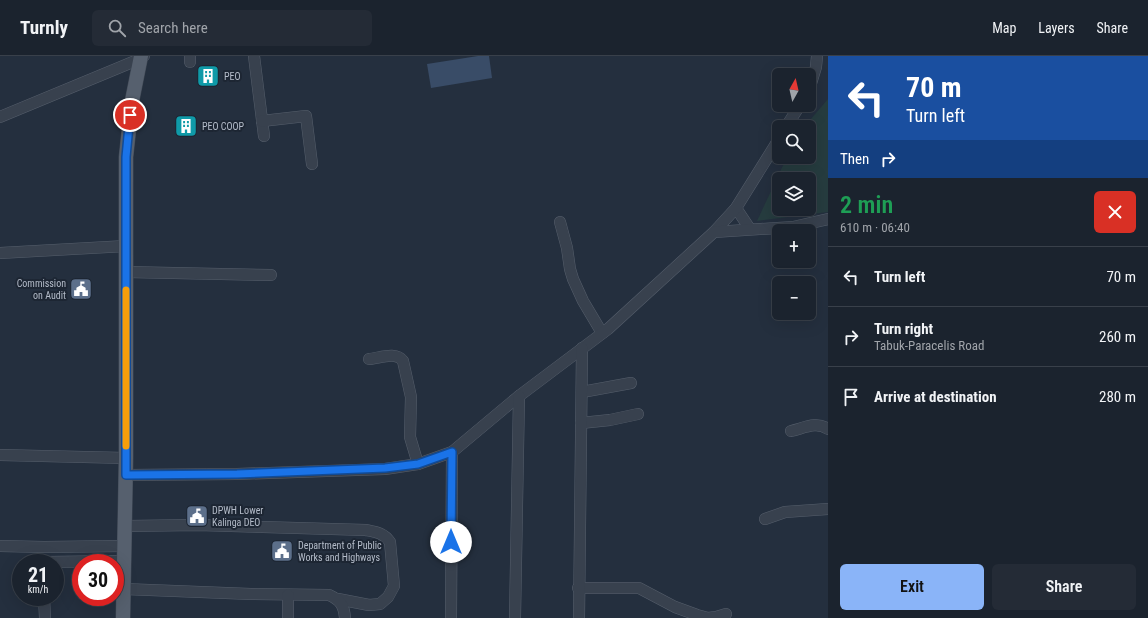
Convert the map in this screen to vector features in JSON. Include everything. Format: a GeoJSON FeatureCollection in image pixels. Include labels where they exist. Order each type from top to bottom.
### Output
{"type":"FeatureCollection","features":[{"type":"Feature","properties":{"kind":"main road"},"geometry":{"type":"LineString","coordinates":[[124,589],[126,526],[126,157],[132,101],[141,57]]}},
{"type":"Feature","properties":{"kind":"main road"},"geometry":{"type":"LineString","coordinates":[[123,606],[123,618]]}},
{"type":"Feature","properties":{"kind":"street"},"geometry":{"type":"LineString","coordinates":[[254,56],[264,136]]}},
{"type":"Feature","properties":{"kind":"street"},"geometry":{"type":"LineString","coordinates":[[816,68],[817,56]]}},
{"type":"Feature","properties":{"kind":"street"},"geometry":{"type":"LineString","coordinates":[[0,117],[141,57]]}},
{"type":"Feature","properties":{"kind":"street"},"geometry":{"type":"LineString","coordinates":[[262,121],[306,116],[312,164]]}},
{"type":"Feature","properties":{"kind":"street"},"geometry":{"type":"LineString","coordinates":[[126,475],[237,474],[385,468],[418,464],[452,452],[519,396],[602,333],[714,232],[736,208],[772,150]]}},
{"type":"Feature","properties":{"kind":"street"},"geometry":{"type":"LineString","coordinates":[[736,208],[750,229]]}},
{"type":"Feature","properties":{"kind":"street"},"geometry":{"type":"LineString","coordinates":[[714,232],[793,227],[828,219]]}},
{"type":"Feature","properties":{"kind":"street"},"geometry":{"type":"LineString","coordinates":[[560,222],[573,279],[580,295],[602,333]]}},
{"type":"Feature","properties":{"kind":"street"},"geometry":{"type":"LineString","coordinates":[[0,253],[126,246]]}},
{"type":"Feature","properties":{"kind":"street"},"geometry":{"type":"LineString","coordinates":[[126,272],[271,275]]}},
{"type":"Feature","properties":{"kind":"street"},"geometry":{"type":"LineString","coordinates":[[578,618],[582,348]]}},
{"type":"Feature","properties":{"kind":"street"},"geometry":{"type":"LineString","coordinates":[[369,359],[393,355],[401,357],[403,361],[411,397],[410,437],[418,464]]}},
{"type":"Feature","properties":{"kind":"street"},"geometry":{"type":"LineString","coordinates":[[582,392],[631,383]]}},
{"type":"Feature","properties":{"kind":"street"},"geometry":{"type":"LineString","coordinates":[[515,618],[519,396]]}},
{"type":"Feature","properties":{"kind":"street"},"geometry":{"type":"LineString","coordinates":[[581,423],[610,420],[638,414]]}},
{"type":"Feature","properties":{"kind":"street"},"geometry":{"type":"LineString","coordinates":[[791,431],[817,424],[828,429]]}},
{"type":"Feature","properties":{"kind":"street"},"geometry":{"type":"LineString","coordinates":[[451,618],[452,452]]}},
{"type":"Feature","properties":{"kind":"street"},"geometry":{"type":"LineString","coordinates":[[0,455],[126,458]]}},
{"type":"Feature","properties":{"kind":"street"},"geometry":{"type":"LineString","coordinates":[[765,519],[785,512],[828,509]]}},
{"type":"Feature","properties":{"kind":"street"},"geometry":{"type":"LineString","coordinates":[[124,589],[329,596],[369,606],[380,604],[388,597],[394,586],[390,542],[387,536],[378,532],[366,530],[198,525],[126,526]]}},
{"type":"Feature","properties":{"kind":"street"},"geometry":{"type":"LineString","coordinates":[[0,546],[125,546]]}},
{"type":"Feature","properties":{"kind":"street"},"geometry":{"type":"LineString","coordinates":[[44,547],[44,554]]}},
{"type":"Feature","properties":{"kind":"street"},"geometry":{"type":"LineString","coordinates":[[64,562],[125,560]]}},
{"type":"Feature","properties":{"kind":"street"},"geometry":{"type":"LineString","coordinates":[[578,588],[640,588],[675,607],[697,615],[708,618],[726,614]]}},
{"type":"Feature","properties":{"kind":"street"},"geometry":{"type":"LineString","coordinates":[[288,595],[288,618]]}},
{"type":"Feature","properties":{"kind":"street"},"geometry":{"type":"LineString","coordinates":[[338,599],[343,605],[345,618]]}},
{"type":"Feature","properties":{"kind":"street"},"geometry":{"type":"LineString","coordinates":[[44,606],[44,618]]}},
{"type":"Feature","properties":{"kind":"green space"},"geometry":{"type":"Polygon","coordinates":[[[828,99],[828,212],[816,214],[816,172],[780,172],[784,164],[816,164],[816,120],[810,120],[828,99]]]}},
{"type":"Feature","properties":{"kind":"green space"},"geometry":{"type":"Polygon","coordinates":[[[772,189],[772,216],[796,216],[757,221],[772,189]]]}},
{"type":"Feature","properties":{"kind":"water"},"geometry":{"type":"Polygon","coordinates":[[[478,56],[489,56],[492,78],[431,88],[427,64],[478,56]]]}},
{"type":"Feature","properties":{"kind":"slow traffic"},"geometry":{"type":"LineString","coordinates":[[126,290],[126,446]]}},
{"type":"Feature","properties":{"kind":"place","name":"PEO"},"geometry":{"type":"Point","coordinates":[208,76]}},
{"type":"Feature","properties":{"kind":"place","name":"PEO COOP"},"geometry":{"type":"Point","coordinates":[186,126]}},
{"type":"Feature","properties":{"kind":"place","name":"Commission on Audit"},"geometry":{"type":"Point","coordinates":[81,289]}},
{"type":"Feature","properties":{"kind":"place","name":"DPWH Lower Kalinga DEO"},"geometry":{"type":"Point","coordinates":[197,516]}},
{"type":"Feature","properties":{"kind":"place","name":"Department of Public Works and Highways"},"geometry":{"type":"Point","coordinates":[282,551]}},
{"type":"Feature","properties":{"kind":"route"},"geometry":{"type":"LineString","coordinates":[[130,115],[126,157],[126,475],[237,474],[402,467],[418,464],[452,452],[451,542]]}}]}
